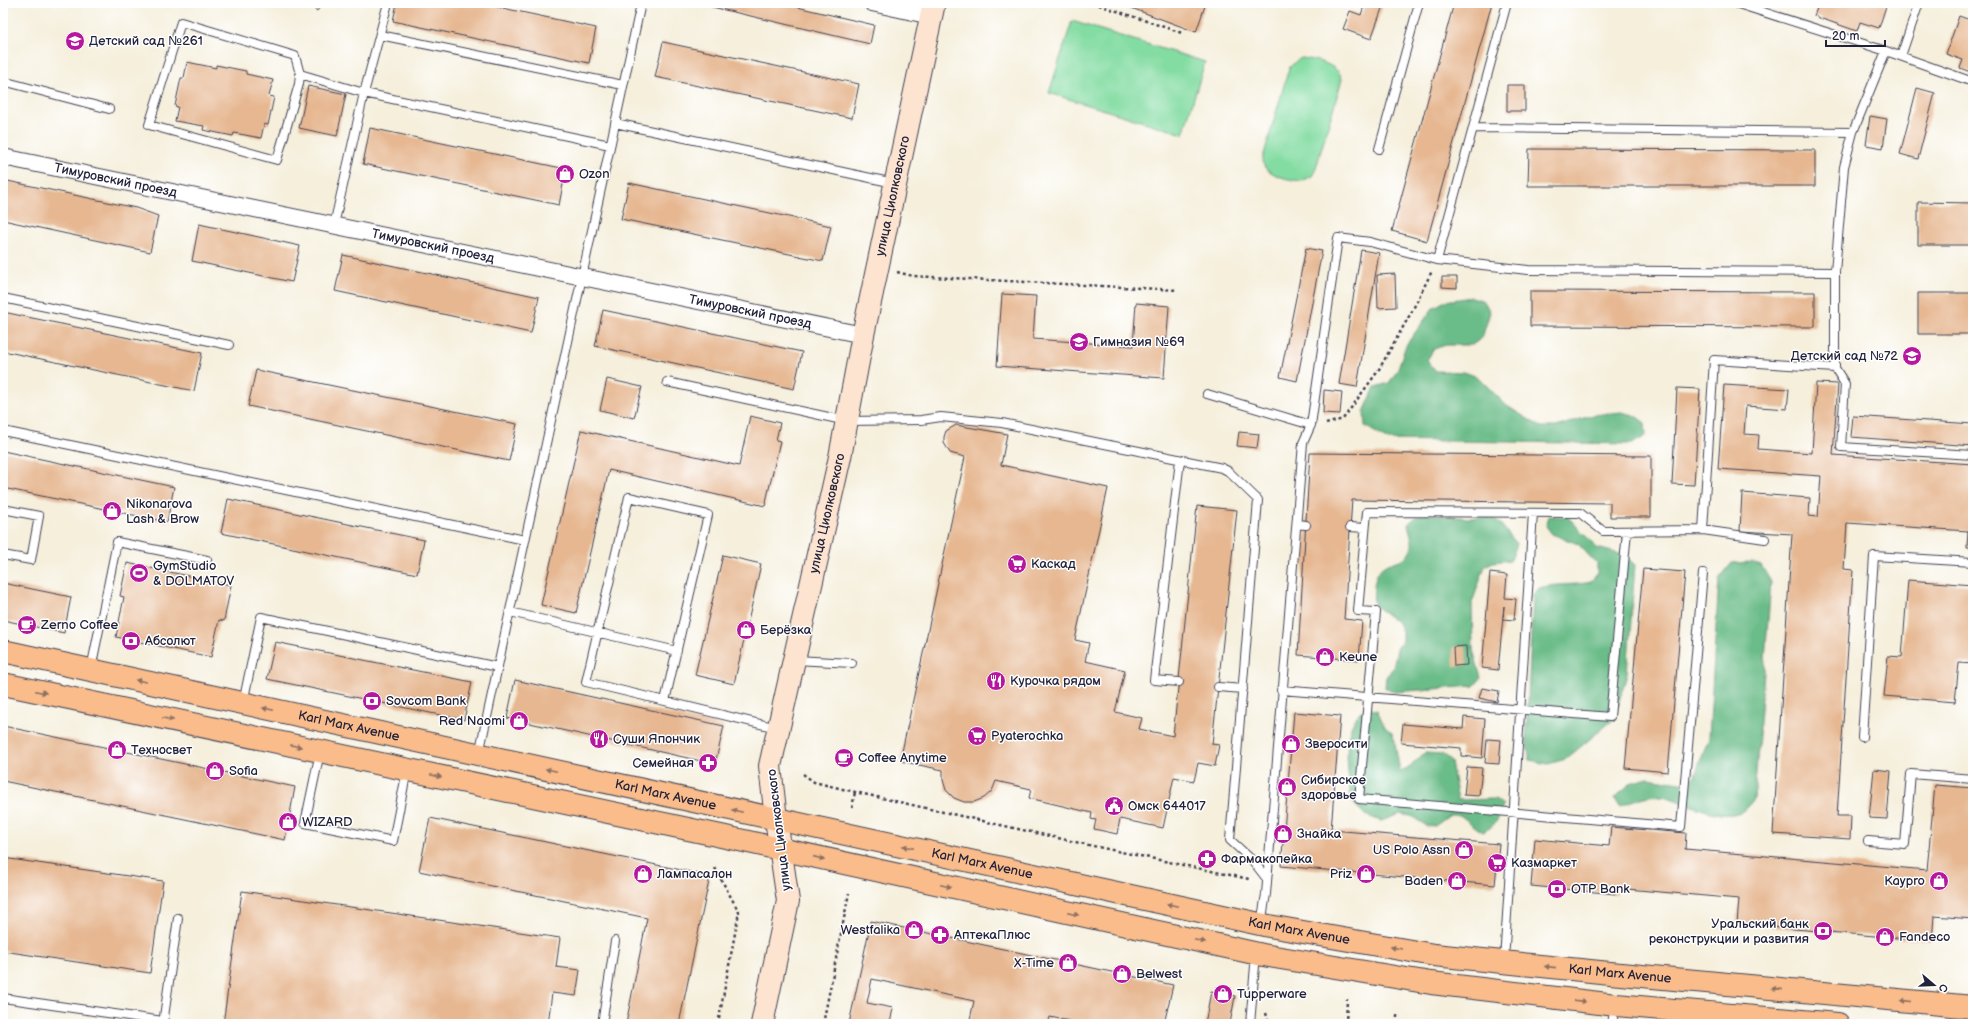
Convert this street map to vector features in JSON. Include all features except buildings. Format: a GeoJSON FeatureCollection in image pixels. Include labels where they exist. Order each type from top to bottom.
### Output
{"type":"FeatureCollection","features":[{"type":"Feature","properties":{"kind":"main road","name":"улица Циолковского"},"geometry":{"type":"LineString","coordinates":[[762,1024],[788,901],[770,766],[847,421],[863,336],[932,9]]}},
{"type":"Feature","properties":{"kind":"main road","name":"Karl Marx Avenue"},"geometry":{"type":"LineString","coordinates":[[3,651],[1261,925],[1434,955],[1973,1007]]}},
{"type":"Feature","properties":{"kind":"main road"},"geometry":{"type":"LineString","coordinates":[[3,684],[321,751],[1256,953],[1431,983],[1500,991],[1614,1014],[1838,1024]]}},
{"type":"Feature","properties":{"kind":"main road"},"geometry":{"type":"LineString","coordinates":[[1431,983],[1434,955]]}},
{"type":"Feature","properties":{"kind":"main road"},"geometry":{"type":"LineString","coordinates":[[1500,991],[1504,962]]}},
{"type":"Feature","properties":{"kind":"street"},"geometry":{"type":"LineString","coordinates":[[872,3],[932,9]]}},
{"type":"Feature","properties":{"kind":"street","name":"Тимуровский проезд"},"geometry":{"type":"LineString","coordinates":[[3,157],[863,336]]}},
{"type":"Feature","properties":{"kind":"lane"},"geometry":{"type":"LineString","coordinates":[[334,225],[364,93],[388,3]]}},
{"type":"Feature","properties":{"kind":"lane"},"geometry":{"type":"LineString","coordinates":[[1379,149],[1419,3]]}},
{"type":"Feature","properties":{"kind":"lane"},"geometry":{"type":"LineString","coordinates":[[1437,260],[1507,3]]}},
{"type":"Feature","properties":{"kind":"lane"},"geometry":{"type":"LineString","coordinates":[[1735,3],[1886,51],[1973,82]]}},
{"type":"Feature","properties":{"kind":"lane"},"geometry":{"type":"LineString","coordinates":[[1901,56],[1919,3]]}},
{"type":"Feature","properties":{"kind":"lane"},"geometry":{"type":"LineString","coordinates":[[479,754],[640,8]]}},
{"type":"Feature","properties":{"kind":"lane"},"geometry":{"type":"LineString","coordinates":[[182,22],[295,56],[300,74],[277,160],[149,124],[182,22]]}},
{"type":"Feature","properties":{"kind":"lane"},"geometry":{"type":"LineString","coordinates":[[380,35],[623,85]]}},
{"type":"Feature","properties":{"kind":"lane"},"geometry":{"type":"LineString","coordinates":[[1886,51],[1853,132],[1844,167],[1835,272],[1835,368],[1846,384],[1841,447],[1973,455]]}},
{"type":"Feature","properties":{"kind":"lane"},"geometry":{"type":"LineString","coordinates":[[300,74],[364,93],[610,145]]}},
{"type":"Feature","properties":{"kind":"lane"},"geometry":{"type":"LineString","coordinates":[[3,81],[109,109]]}},
{"type":"Feature","properties":{"kind":"lane"},"geometry":{"type":"LineString","coordinates":[[615,123],[895,183]]}},
{"type":"Feature","properties":{"kind":"lane"},"geometry":{"type":"LineString","coordinates":[[1473,128],[1853,132]]}},
{"type":"Feature","properties":{"kind":"lane"},"geometry":{"type":"LineString","coordinates":[[1261,925],[1267,881],[1281,690],[1303,443],[1311,425],[1338,238],[1370,242],[1437,260],[1528,270],[1835,272]]}},
{"type":"Feature","properties":{"kind":"lane"},"geometry":{"type":"LineString","coordinates":[[3,298],[229,345]]}},
{"type":"Feature","properties":{"kind":"lane"},"geometry":{"type":"LineString","coordinates":[[1703,530],[1714,360],[1835,368]]}},
{"type":"Feature","properties":{"kind":"lane"},"geometry":{"type":"LineString","coordinates":[[667,382],[847,421],[922,420],[941,417],[1002,422],[1228,471],[1258,500],[1230,840],[1253,861],[1267,881]]}},
{"type":"Feature","properties":{"kind":"lane"},"geometry":{"type":"LineString","coordinates":[[1207,394],[1311,425]]}},
{"type":"Feature","properties":{"kind":"lane"},"geometry":{"type":"LineString","coordinates":[[3,431],[525,540]]}},
{"type":"Feature","properties":{"kind":"lane"},"geometry":{"type":"LineString","coordinates":[[1179,682],[1154,680],[1180,460]]}},
{"type":"Feature","properties":{"kind":"lane"},"geometry":{"type":"LineString","coordinates":[[665,701],[708,516],[629,497],[586,682],[779,729]]}},
{"type":"Feature","properties":{"kind":"lane"},"geometry":{"type":"LineString","coordinates":[[3,509],[40,516],[31,560],[3,555]]}},
{"type":"Feature","properties":{"kind":"lane"},"geometry":{"type":"LineString","coordinates":[[1703,572],[1681,827],[1359,799],[1376,612],[1358,611],[1366,512],[1580,513],[1602,530],[1703,530],[1765,539]]}},
{"type":"Feature","properties":{"kind":"lane"},"geometry":{"type":"LineString","coordinates":[[1504,962],[1533,513]]}},
{"type":"Feature","properties":{"kind":"lane"},"geometry":{"type":"LineString","coordinates":[[1296,524],[1306,525]]}},
{"type":"Feature","properties":{"kind":"lane"},"geometry":{"type":"LineString","coordinates":[[1350,527],[1365,528]]}},
{"type":"Feature","properties":{"kind":"lane"},"geometry":{"type":"LineString","coordinates":[[1281,690],[1610,717],[1627,531]]}},
{"type":"Feature","properties":{"kind":"lane"},"geometry":{"type":"LineString","coordinates":[[90,670],[117,542],[206,560]]}},
{"type":"Feature","properties":{"kind":"lane"},"geometry":{"type":"LineString","coordinates":[[1862,737],[1874,556],[1973,562]]}},
{"type":"Feature","properties":{"kind":"lane"},"geometry":{"type":"LineString","coordinates":[[510,612],[677,651]]}},
{"type":"Feature","properties":{"kind":"lane"},"geometry":{"type":"LineString","coordinates":[[243,703],[261,617],[498,667]]}},
{"type":"Feature","properties":{"kind":"lane"},"geometry":{"type":"LineString","coordinates":[[794,660],[852,664]]}},
{"type":"Feature","properties":{"kind":"lane"},"geometry":{"type":"LineString","coordinates":[[1218,687],[1243,689]]}},
{"type":"Feature","properties":{"kind":"lane"},"geometry":{"type":"LineString","coordinates":[[321,751],[306,823],[392,842],[407,770]]}},
{"type":"Feature","properties":{"kind":"lane"},"geometry":{"type":"LineString","coordinates":[[1868,841],[1905,844],[1911,774],[1973,779]]}},
{"type":"Feature","properties":{"kind":"lane"},"geometry":{"type":"LineString","coordinates":[[3,998],[163,1023],[178,918]]}},
{"type":"Feature","properties":{"kind":"lane"},"geometry":{"type":"LineString","coordinates":[[602,1024],[615,941]]}},
{"type":"Feature","properties":{"kind":"lane"},"geometry":{"type":"LineString","coordinates":[[1250,1024],[1256,953]]}},
{"type":"Feature","properties":{"kind":"path"},"geometry":{"type":"LineString","coordinates":[[1093,3],[1182,33]]}},
{"type":"Feature","properties":{"kind":"path"},"geometry":{"type":"LineString","coordinates":[[1343,419],[1378,371],[1411,313],[1437,260]]}},
{"type":"Feature","properties":{"kind":"path"},"geometry":{"type":"LineString","coordinates":[[878,267],[913,276],[1178,290]]}},
{"type":"Feature","properties":{"kind":"path"},"geometry":{"type":"LineString","coordinates":[[803,774],[814,782],[855,792],[1093,846],[1267,881]]}},
{"type":"Feature","properties":{"kind":"path"},"geometry":{"type":"LineString","coordinates":[[852,808],[855,792]]}},
{"type":"Feature","properties":{"kind":"path"},"geometry":{"type":"LineString","coordinates":[[715,868],[739,912],[718,1024]]}},
{"type":"Feature","properties":{"kind":"path"},"geometry":{"type":"LineString","coordinates":[[823,1024],[849,893]]}},
{"type":"Feature","properties":{"kind":"path"},"geometry":{"type":"LineString","coordinates":[[1346,1024],[1347,999]]}},
{"type":"Feature","properties":{"kind":"path"},"geometry":{"type":"LineString","coordinates":[[1396,1024],[1397,1015]]}},
{"type":"Feature","properties":{"kind":"green space"},"geometry":{"type":"Polygon","coordinates":[[[1072,21],[1205,62],[1183,134],[1049,93],[1072,21]]]}},
{"type":"Feature","properties":{"kind":"green space"},"geometry":{"type":"Polygon","coordinates":[[[1302,58],[1314,60],[1331,66],[1340,74],[1342,79],[1315,171],[1312,176],[1302,181],[1278,176],[1268,170],[1262,161],[1289,68],[1297,60],[1302,58]]]}},
{"type":"Feature","properties":{"kind":"green space"},"geometry":{"type":"Polygon","coordinates":[[[1472,297],[1484,301],[1490,312],[1482,338],[1472,345],[1446,345],[1434,349],[1427,360],[1436,371],[1464,372],[1478,377],[1507,406],[1541,427],[1556,427],[1593,415],[1621,412],[1634,415],[1645,423],[1646,436],[1632,444],[1388,440],[1365,426],[1364,412],[1375,387],[1389,383],[1397,371],[1406,345],[1433,308],[1445,301],[1472,297]]]}},
{"type":"Feature","properties":{"kind":"green space"},"geometry":{"type":"Polygon","coordinates":[[[1426,514],[1469,518],[1489,517],[1498,521],[1517,544],[1511,560],[1493,562],[1485,566],[1472,603],[1473,650],[1481,678],[1474,686],[1394,692],[1385,688],[1386,677],[1393,668],[1397,649],[1402,641],[1402,631],[1398,623],[1375,606],[1374,584],[1380,569],[1405,557],[1411,550],[1412,543],[1408,524],[1416,517],[1426,514]]]}},
{"type":"Feature","properties":{"kind":"green space"},"geometry":{"type":"Polygon","coordinates":[[[1549,516],[1568,517],[1597,548],[1624,555],[1635,565],[1627,674],[1614,719],[1566,759],[1548,764],[1530,760],[1526,741],[1533,596],[1539,588],[1591,582],[1597,574],[1597,564],[1578,544],[1552,534],[1546,526],[1549,516]]]}},
{"type":"Feature","properties":{"kind":"green space"},"geometry":{"type":"Polygon","coordinates":[[[1753,562],[1761,565],[1771,582],[1754,799],[1746,809],[1735,814],[1711,812],[1662,796],[1645,797],[1620,806],[1615,798],[1630,783],[1648,778],[1687,784],[1695,775],[1709,737],[1719,579],[1732,563],[1753,562]]]}},
{"type":"Feature","properties":{"kind":"green space"},"geometry":{"type":"Polygon","coordinates":[[[1366,708],[1377,710],[1385,727],[1393,734],[1400,771],[1410,767],[1424,753],[1443,754],[1451,762],[1458,800],[1495,799],[1503,805],[1494,825],[1482,832],[1460,815],[1450,815],[1435,826],[1427,826],[1411,816],[1400,814],[1381,821],[1365,815],[1351,801],[1347,750],[1348,738],[1352,726],[1357,716],[1366,708]]]}},
{"type":"Feature","properties":{"kind":"place","name":"Детский сад №261"},"geometry":{"type":"Point","coordinates":[75,41]}},
{"type":"Feature","properties":{"kind":"place","name":"Ozon"},"geometry":{"type":"Point","coordinates":[565,174]}},
{"type":"Feature","properties":{"kind":"place","name":"Гимназия №69"},"geometry":{"type":"Point","coordinates":[1079,342]}},
{"type":"Feature","properties":{"kind":"place","name":"Детский сад №72"},"geometry":{"type":"Point","coordinates":[1912,356]}},
{"type":"Feature","properties":{"kind":"place","name":"Nikonarova Lash & Brow"},"geometry":{"type":"Point","coordinates":[112,511]}},
{"type":"Feature","properties":{"kind":"place","name":"Каскад"},"geometry":{"type":"Point","coordinates":[1017,564]}},
{"type":"Feature","properties":{"kind":"place","name":"GymStudio & DOLMATOV"},"geometry":{"type":"Point","coordinates":[139,573]}},
{"type":"Feature","properties":{"kind":"place","name":"Zerno Coffee"},"geometry":{"type":"Point","coordinates":[27,625]}},
{"type":"Feature","properties":{"kind":"place","name":"Берёзка"},"geometry":{"type":"Point","coordinates":[746,630]}},
{"type":"Feature","properties":{"kind":"place","name":"Абсолют"},"geometry":{"type":"Point","coordinates":[131,641]}},
{"type":"Feature","properties":{"kind":"place","name":"Keune"},"geometry":{"type":"Point","coordinates":[1325,657]}},
{"type":"Feature","properties":{"kind":"place","name":"Курочка рядом"},"geometry":{"type":"Point","coordinates":[996,681]}},
{"type":"Feature","properties":{"kind":"place","name":"Sovcom Bank"},"geometry":{"type":"Point","coordinates":[372,701]}},
{"type":"Feature","properties":{"kind":"place","name":"Red Naomi"},"geometry":{"type":"Point","coordinates":[519,721]}},
{"type":"Feature","properties":{"kind":"place","name":"Pyaterochka"},"geometry":{"type":"Point","coordinates":[977,736]}},
{"type":"Feature","properties":{"kind":"place","name":"Суши Япончик"},"geometry":{"type":"Point","coordinates":[599,739]}},
{"type":"Feature","properties":{"kind":"place","name":"Зверосити"},"geometry":{"type":"Point","coordinates":[1291,744]}},
{"type":"Feature","properties":{"kind":"place","name":"Техносвет"},"geometry":{"type":"Point","coordinates":[117,750]}},
{"type":"Feature","properties":{"kind":"place","name":"Coffee Anytime"},"geometry":{"type":"Point","coordinates":[844,758]}},
{"type":"Feature","properties":{"kind":"place","name":"Семейная"},"geometry":{"type":"Point","coordinates":[708,763]}},
{"type":"Feature","properties":{"kind":"place","name":"Sofia"},"geometry":{"type":"Point","coordinates":[215,771]}},
{"type":"Feature","properties":{"kind":"place","name":"Сибирское здоровье"},"geometry":{"type":"Point","coordinates":[1287,787]}},
{"type":"Feature","properties":{"kind":"place","name":"Омск 644017"},"geometry":{"type":"Point","coordinates":[1114,806]}},
{"type":"Feature","properties":{"kind":"place","name":"WIZARD"},"geometry":{"type":"Point","coordinates":[288,822]}},
{"type":"Feature","properties":{"kind":"place","name":"Знайка"},"geometry":{"type":"Point","coordinates":[1283,834]}},
{"type":"Feature","properties":{"kind":"place","name":"US Polo Assn"},"geometry":{"type":"Point","coordinates":[1464,850]}},
{"type":"Feature","properties":{"kind":"place","name":"Фармакопейка"},"geometry":{"type":"Point","coordinates":[1207,859]}},
{"type":"Feature","properties":{"kind":"place","name":"Казмаркет"},"geometry":{"type":"Point","coordinates":[1497,863]}},
{"type":"Feature","properties":{"kind":"place","name":"Лампасалон"},"geometry":{"type":"Point","coordinates":[643,874]}},
{"type":"Feature","properties":{"kind":"place","name":"Priz"},"geometry":{"type":"Point","coordinates":[1366,874]}},
{"type":"Feature","properties":{"kind":"place","name":"Baden"},"geometry":{"type":"Point","coordinates":[1457,881]}},
{"type":"Feature","properties":{"kind":"place","name":"Kaypro"},"geometry":{"type":"Point","coordinates":[1939,881]}},
{"type":"Feature","properties":{"kind":"place","name":"OTP Bank"},"geometry":{"type":"Point","coordinates":[1557,889]}},
{"type":"Feature","properties":{"kind":"place","name":"Westfalika"},"geometry":{"type":"Point","coordinates":[914,930]}},
{"type":"Feature","properties":{"kind":"place","name":"Уральский банк реконструкции и развития"},"geometry":{"type":"Point","coordinates":[1823,931]}},
{"type":"Feature","properties":{"kind":"place","name":"АптекаПлюс"},"geometry":{"type":"Point","coordinates":[940,935]}},
{"type":"Feature","properties":{"kind":"place","name":"Fandeco"},"geometry":{"type":"Point","coordinates":[1885,937]}},
{"type":"Feature","properties":{"kind":"place","name":"X-Time"},"geometry":{"type":"Point","coordinates":[1068,963]}},
{"type":"Feature","properties":{"kind":"place","name":"Belwest"},"geometry":{"type":"Point","coordinates":[1122,974]}},
{"type":"Feature","properties":{"kind":"place","name":"Tupperware"},"geometry":{"type":"Point","coordinates":[1223,994]}}]}
